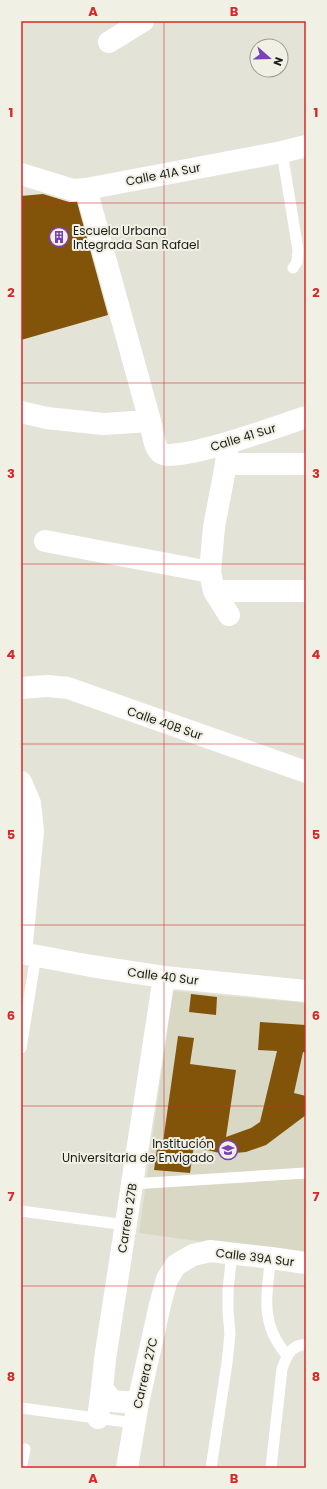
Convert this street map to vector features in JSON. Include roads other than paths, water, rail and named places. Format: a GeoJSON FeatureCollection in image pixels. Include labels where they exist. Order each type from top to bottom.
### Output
{"type":"FeatureCollection","features":[{"type":"Feature","properties":{"kind":"street"},"geometry":{"type":"LineString","coordinates":[[109,42],[143,21]]}},
{"type":"Feature","properties":{"kind":"street","name":"Calle 41A Sur"},"geometry":{"type":"LineString","coordinates":[[21,174],[73,190],[86,189],[282,152],[306,146]]}},
{"type":"Feature","properties":{"kind":"street"},"geometry":{"type":"LineString","coordinates":[[21,412],[47,418],[103,424],[150,422],[86,189]]}},
{"type":"Feature","properties":{"kind":"street","name":"Calle 41 Sur"},"geometry":{"type":"LineString","coordinates":[[150,422],[157,449],[161,454],[167,456],[227,453],[306,417]]}},
{"type":"Feature","properties":{"kind":"street"},"geometry":{"type":"LineString","coordinates":[[229,615],[212,581],[214,527],[227,453],[306,464]]}},
{"type":"Feature","properties":{"kind":"street"},"geometry":{"type":"LineString","coordinates":[[45,541],[212,581],[306,591]]}},
{"type":"Feature","properties":{"kind":"street","name":"Calle 40B Sur"},"geometry":{"type":"LineString","coordinates":[[21,688],[47,686],[68,688],[306,772]]}},
{"type":"Feature","properties":{"kind":"street"},"geometry":{"type":"LineString","coordinates":[[21,782],[30,803],[33,831],[26,954]]}},
{"type":"Feature","properties":{"kind":"street","name":"Calle 40 Sur"},"geometry":{"type":"LineString","coordinates":[[26,954],[90,966],[164,977],[306,991]]}},
{"type":"Feature","properties":{"kind":"street","name":"Carrera 27B"},"geometry":{"type":"LineString","coordinates":[[98,1418],[105,1359],[164,977]]}},
{"type":"Feature","properties":{"kind":"street","name":"Calle 39A Sur"},"geometry":{"type":"LineString","coordinates":[[167,1280],[176,1265],[193,1255],[210,1251],[306,1263]]}},
{"type":"Feature","properties":{"kind":"street","name":"Carrera 27C"},"geometry":{"type":"LineString","coordinates":[[126,1468],[136,1413],[167,1280]]}},
{"type":"Feature","properties":{"kind":"street"},"geometry":{"type":"LineString","coordinates":[[102,1388],[112,1401],[136,1413]]}},
{"type":"Feature","properties":{"kind":"lane"},"geometry":{"type":"LineString","coordinates":[[282,152],[298,250],[297,262],[293,268]]}},
{"type":"Feature","properties":{"kind":"lane"},"geometry":{"type":"LineString","coordinates":[[21,1048],[26,954]]}},
{"type":"Feature","properties":{"kind":"lane"},"geometry":{"type":"LineString","coordinates":[[132,1184],[306,1173]]}},
{"type":"Feature","properties":{"kind":"lane"},"geometry":{"type":"LineString","coordinates":[[21,1211],[126,1225]]}},
{"type":"Feature","properties":{"kind":"lane"},"geometry":{"type":"LineString","coordinates":[[211,1468],[230,1334],[228,1290],[232,1253]]}},
{"type":"Feature","properties":{"kind":"lane"},"geometry":{"type":"LineString","coordinates":[[271,1258],[266,1295],[266,1314],[270,1329],[278,1345],[287,1355]]}},
{"type":"Feature","properties":{"kind":"lane"},"geometry":{"type":"LineString","coordinates":[[270,1468],[282,1369],[287,1355],[297,1345],[306,1344]]}},
{"type":"Feature","properties":{"kind":"lane"},"geometry":{"type":"LineString","coordinates":[[21,1408],[98,1418],[136,1413]]}},
{"type":"Feature","properties":{"kind":"lane"},"geometry":{"type":"LineString","coordinates":[[21,1468],[25,1449]]}},
{"type":"Feature","properties":{"kind":"place","name":"Escuela Urbana Integrada San Rafael"},"geometry":{"type":"Point","coordinates":[59,237]}},
{"type":"Feature","properties":{"kind":"place","name":"Institución Universitaria de Envigado"},"geometry":{"type":"Point","coordinates":[228,1150]}}]}
